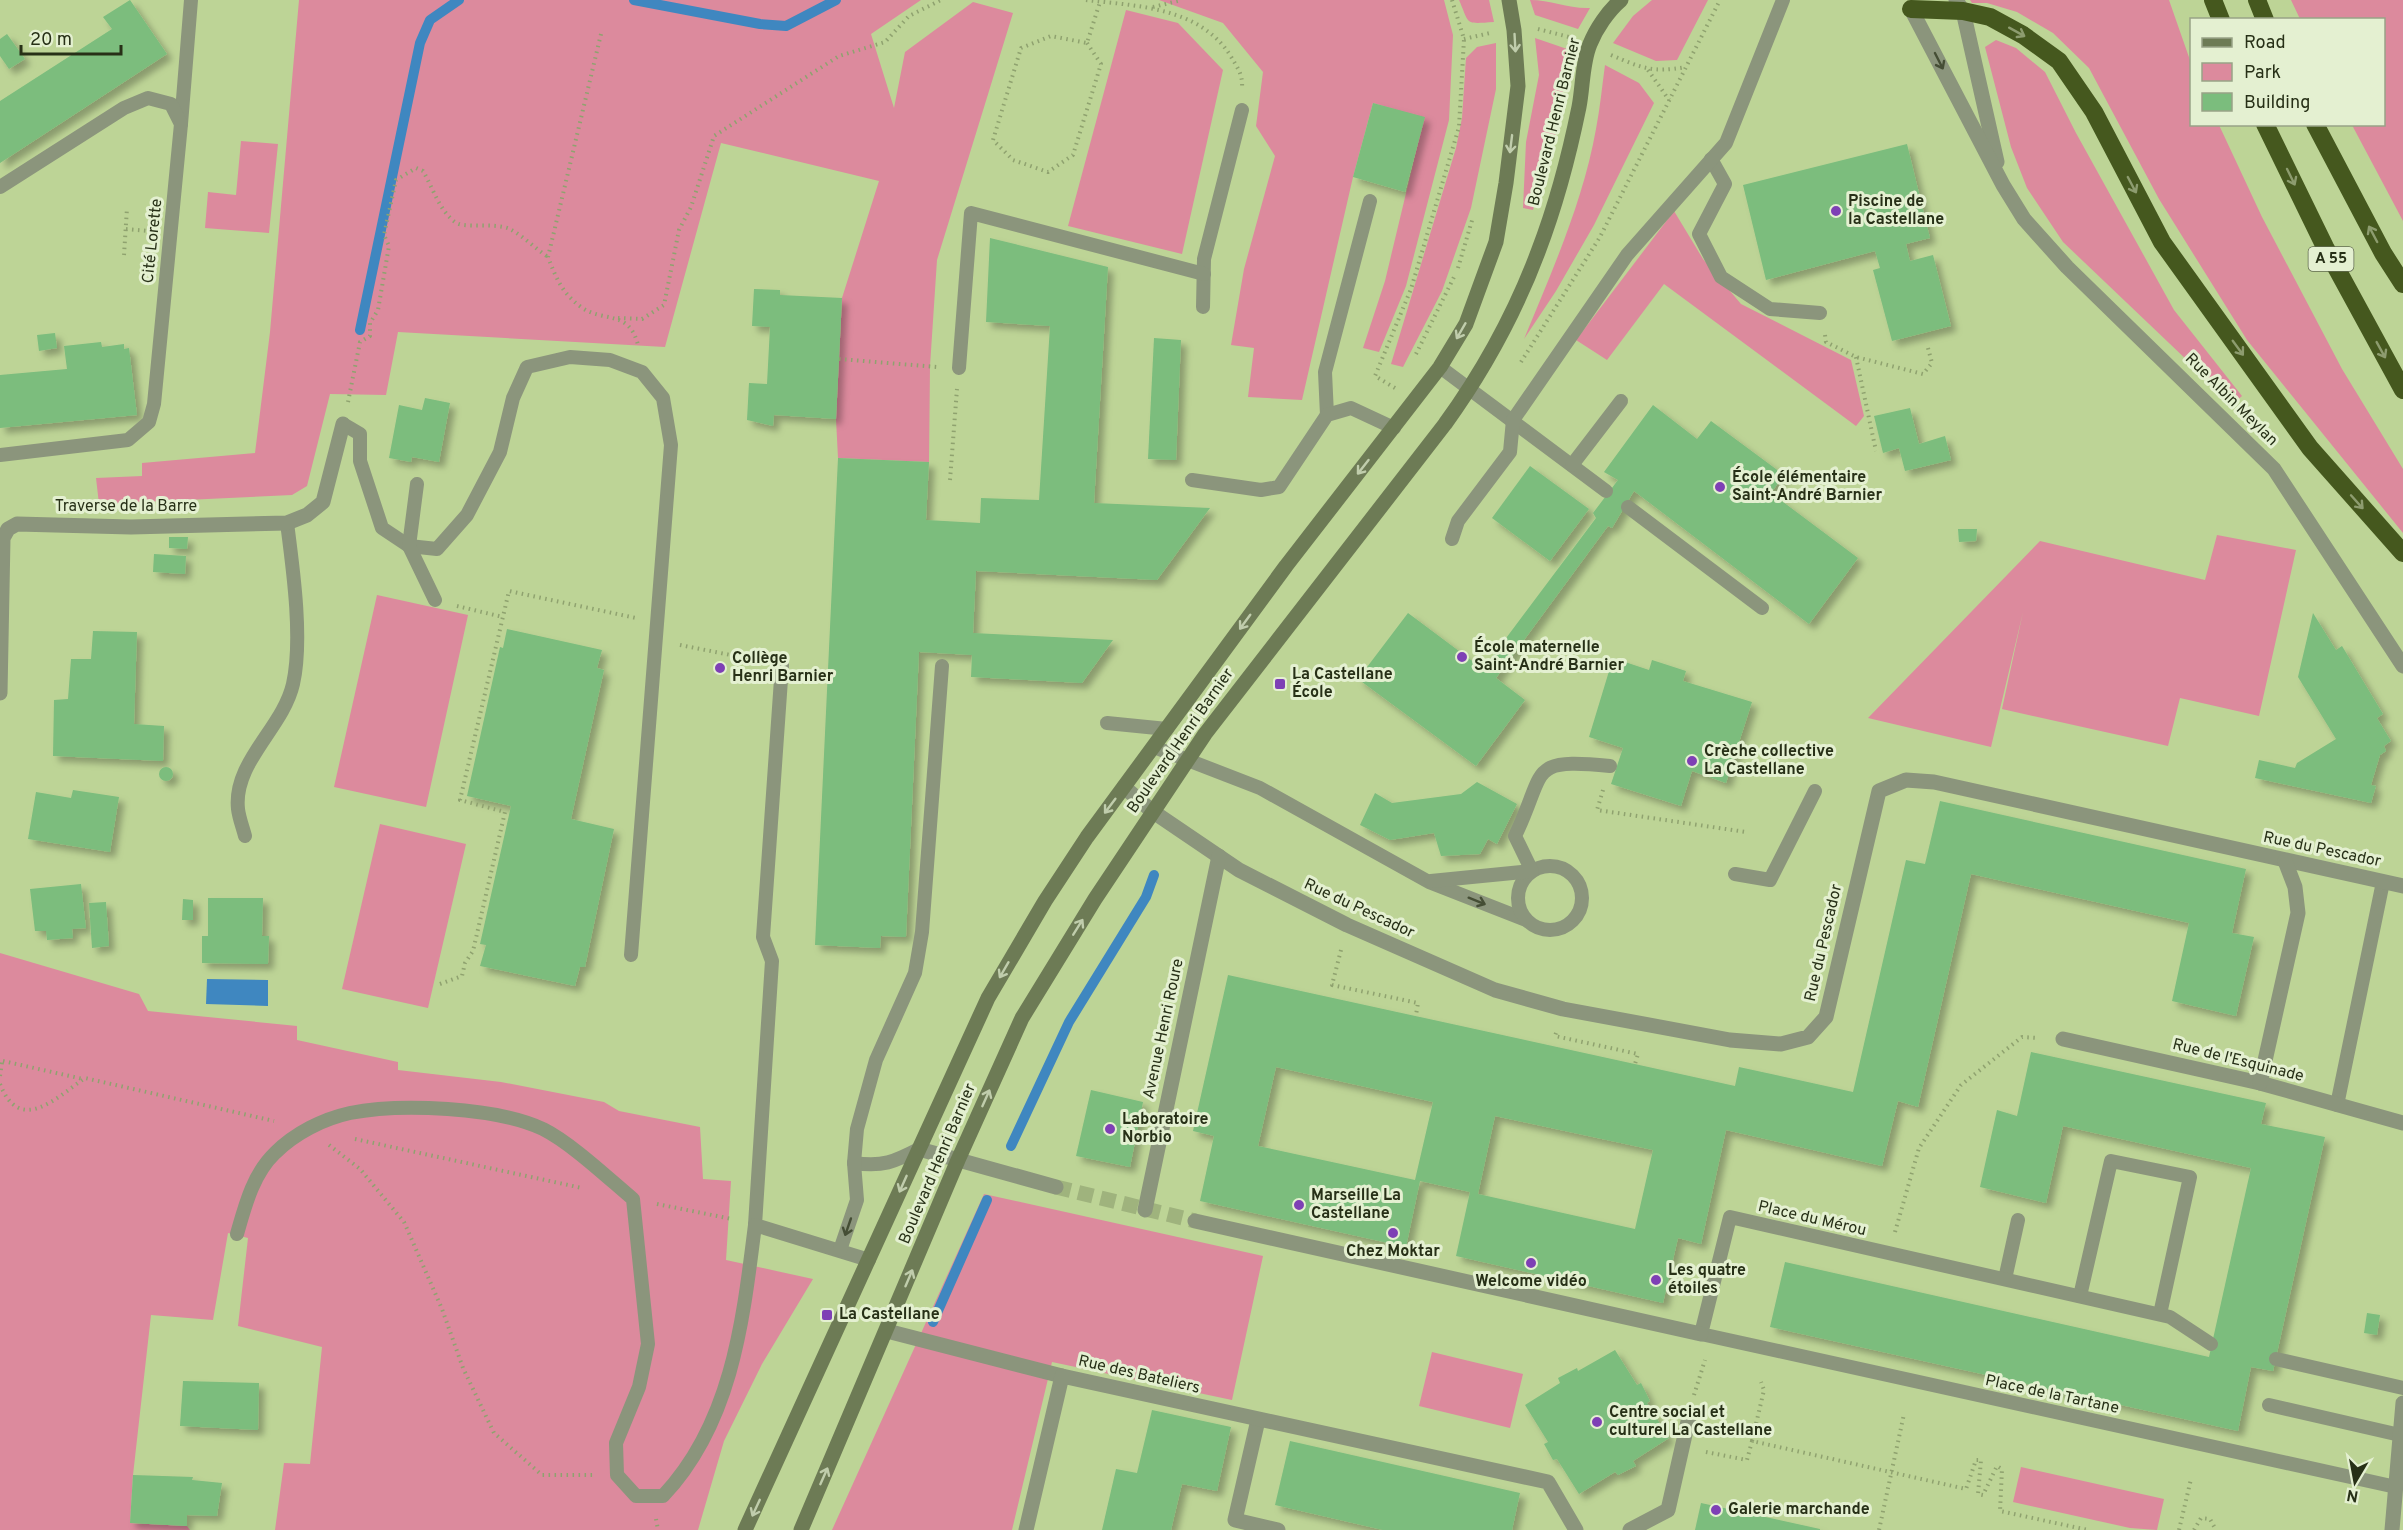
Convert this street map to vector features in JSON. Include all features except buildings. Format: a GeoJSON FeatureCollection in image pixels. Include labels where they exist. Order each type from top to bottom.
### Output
{"type":"FeatureCollection","features":[{"type":"Feature","properties":{"kind":"highway"},"geometry":{"type":"LineString","coordinates":[[2213,0],[2220,18]]}},
{"type":"Feature","properties":{"kind":"highway"},"geometry":{"type":"LineString","coordinates":[[2257,0],[2264,18]]}},
{"type":"Feature","properties":{"kind":"highway"},"geometry":{"type":"LineString","coordinates":[[1907,5],[1959,6],[1990,17],[2023,34],[2059,61],[2094,112],[2162,242],[2310,448],[2403,553]]}},
{"type":"Feature","properties":{"kind":"highway","name":"A 55"},"geometry":{"type":"LineString","coordinates":[[2266,126],[2325,247],[2403,390]]}},
{"type":"Feature","properties":{"kind":"highway","name":"A 55"},"geometry":{"type":"LineString","coordinates":[[2316,126],[2383,253],[2403,284]]}},
{"type":"Feature","properties":{"kind":"main road","name":"Boulevard Henri Barnier"},"geometry":{"type":"LineString","coordinates":[[745,1530],[988,998],[1044,900],[1286,566],[1440,367],[1466,324],[1496,242],[1518,86],[1514,30],[1509,0]]}},
{"type":"Feature","properties":{"kind":"main road","name":"Boulevard Henri Barnier"},"geometry":{"type":"LineString","coordinates":[[801,1530],[958,1160],[1022,1018],[1152,811],[1188,759],[1471,388],[1500,339],[1538,253],[1556,198],[1578,108],[1590,45],[1611,8],[1621,0]]}},
{"type":"Feature","properties":{"kind":"street","name":"Rue Albin Meylan"},"geometry":{"type":"LineString","coordinates":[[1907,5],[2003,185],[2024,219],[2067,267],[2274,469],[2403,666]]}},
{"type":"Feature","properties":{"kind":"street","name":"Rue Albin Meylan"},"geometry":{"type":"LineString","coordinates":[[1959,6],[2003,185]]}},
{"type":"Feature","properties":{"kind":"street","name":"Traverse de la Barre"},"geometry":{"type":"LineString","coordinates":[[0,693],[4,525],[131,527],[287,523],[307,515],[323,502],[343,424]]}},
{"type":"Feature","properties":{"kind":"street","name":"Rue du Pescador"},"geometry":{"type":"LineString","coordinates":[[1124,788],[1152,811],[1219,856],[1347,926],[1495,990],[1563,1009],[1730,1040],[1781,1044],[1808,1037],[1826,1017],[1879,791],[1906,780],[1934,782],[2403,886]]}},
{"type":"Feature","properties":{"kind":"street","name":"Avenue Henri Roure"},"geometry":{"type":"LineString","coordinates":[[1145,1210],[1219,856]]}},
{"type":"Feature","properties":{"kind":"street"},"geometry":{"type":"LineString","coordinates":[[2260,1083],[2298,913],[2295,887],[2285,861]]}},
{"type":"Feature","properties":{"kind":"street","name":"Rue de l'Esquinade"},"geometry":{"type":"LineString","coordinates":[[2063,1039],[2260,1083],[2403,1123]]}},
{"type":"Feature","properties":{"kind":"street"},"geometry":{"type":"LineString","coordinates":[[919,1149],[1056,1186]]}},
{"type":"Feature","properties":{"kind":"street"},"geometry":{"type":"LineString","coordinates":[[1195,1221],[1708,1336]]}},
{"type":"Feature","properties":{"kind":"street"},"geometry":{"type":"LineString","coordinates":[[887,1331],[1062,1376]]}},
{"type":"Feature","properties":{"kind":"street","name":"Rue des Bateliers"},"geometry":{"type":"LineString","coordinates":[[1026,1530],[1062,1376],[1548,1482],[1576,1530]]}},
{"type":"Feature","properties":{"kind":"street"},"geometry":{"type":"LineString","coordinates":[[2392,1530],[2403,1403]]}},
{"type":"Feature","properties":{"kind":"street"},"geometry":{"type":"LineString","coordinates":[[1630,1530],[1668,1510],[1689,1417]]}},
{"type":"Feature","properties":{"kind":"street"},"geometry":{"type":"LineString","coordinates":[[1258,1420],[1236,1520],[1269,1529]]}},
{"type":"Feature","properties":{"kind":"lane","name":"Cité Lorette"},"geometry":{"type":"LineString","coordinates":[[0,455],[128,440],[149,422],[154,404],[191,0]]}},
{"type":"Feature","properties":{"kind":"lane"},"geometry":{"type":"LineString","coordinates":[[1452,539],[1458,521],[1510,452],[1513,420],[1626,255],[1726,143],[1783,0]]}},
{"type":"Feature","properties":{"kind":"lane"},"geometry":{"type":"LineString","coordinates":[[0,186],[124,108],[148,99],[171,104],[181,124]]}},
{"type":"Feature","properties":{"kind":"lane"},"geometry":{"type":"LineString","coordinates":[[1203,307],[1204,259],[1242,110]]}},
{"type":"Feature","properties":{"kind":"lane"},"geometry":{"type":"LineString","coordinates":[[1711,159],[1725,184],[1699,234],[1721,277],[1770,309],[1820,313]]}},
{"type":"Feature","properties":{"kind":"lane"},"geometry":{"type":"LineString","coordinates":[[1192,480],[1261,490],[1279,487],[1327,415],[1325,372],[1370,201]]}},
{"type":"Feature","properties":{"kind":"lane"},"geometry":{"type":"LineString","coordinates":[[959,368],[971,213],[1204,274]]}},
{"type":"Feature","properties":{"kind":"lane"},"geometry":{"type":"LineString","coordinates":[[343,424],[360,434],[360,461],[381,528],[409,546],[437,549],[467,515],[500,453],[513,398],[527,367],[570,357],[610,360],[642,372],[663,398],[671,445],[631,955]]}},
{"type":"Feature","properties":{"kind":"lane"},"geometry":{"type":"LineString","coordinates":[[1440,367],[1606,490]]}},
{"type":"Feature","properties":{"kind":"lane"},"geometry":{"type":"LineString","coordinates":[[1572,465],[1622,401]]}},
{"type":"Feature","properties":{"kind":"lane"},"geometry":{"type":"LineString","coordinates":[[1327,415],[1351,408],[1394,428]]}},
{"type":"Feature","properties":{"kind":"lane"},"geometry":{"type":"LineString","coordinates":[[417,484],[409,546],[435,600]]}},
{"type":"Feature","properties":{"kind":"lane"},"geometry":{"type":"LineString","coordinates":[[1628,507],[1761,608]]}},
{"type":"Feature","properties":{"kind":"lane"},"geometry":{"type":"LineString","coordinates":[[245,836],[238,809],[240,789],[248,765],[280,716],[293,685],[297,644],[287,523]]}},
{"type":"Feature","properties":{"kind":"lane"},"geometry":{"type":"LineString","coordinates":[[237,1234],[250,1191],[274,1154],[307,1128],[350,1113],[426,1107],[492,1115],[543,1130],[595,1166],[633,1199],[648,1344],[639,1387],[616,1443],[617,1475],[636,1496],[663,1496],[681,1478],[706,1439],[726,1387],[739,1336],[755,1225],[772,961],[763,937],[782,665]]}},
{"type":"Feature","properties":{"kind":"lane"},"geometry":{"type":"LineString","coordinates":[[840,1250],[857,1200],[854,1163],[857,1129],[876,1060],[915,973],[922,932],[942,666]]}},
{"type":"Feature","properties":{"kind":"lane"},"geometry":{"type":"LineString","coordinates":[[1107,723],[1167,729]]}},
{"type":"Feature","properties":{"kind":"lane"},"geometry":{"type":"LineString","coordinates":[[1154,747],[1260,788],[1429,882],[1526,920],[1535,927],[1558,930],[1576,918],[1583,899],[1577,880],[1562,867],[1541,866],[1532,871],[1429,882]]}},
{"type":"Feature","properties":{"kind":"lane"},"geometry":{"type":"LineString","coordinates":[[1532,871],[1515,836],[1539,776],[1551,765],[1570,762],[1610,766]]}},
{"type":"Feature","properties":{"kind":"lane"},"geometry":{"type":"LineString","coordinates":[[1735,874],[1770,880],[1815,791]]}},
{"type":"Feature","properties":{"kind":"lane"},"geometry":{"type":"LineString","coordinates":[[1526,920],[1517,900],[1519,888],[1532,871]]}},
{"type":"Feature","properties":{"kind":"lane"},"geometry":{"type":"LineString","coordinates":[[2337,1105],[2383,882]]}},
{"type":"Feature","properties":{"kind":"lane"},"geometry":{"type":"LineString","coordinates":[[854,1163],[871,1165],[893,1163],[919,1149]]}},
{"type":"Feature","properties":{"kind":"lane"},"geometry":{"type":"LineString","coordinates":[[2080,1296],[2111,1161],[2190,1177],[2160,1314]]}},
{"type":"Feature","properties":{"kind":"lane","name":"Place du Mérou"},"geometry":{"type":"LineString","coordinates":[[1708,1336],[1730,1217],[2160,1314],[2170,1317],[2211,1344]]}},
{"type":"Feature","properties":{"kind":"lane"},"geometry":{"type":"LineString","coordinates":[[2005,1279],[2018,1220]]}},
{"type":"Feature","properties":{"kind":"lane"},"geometry":{"type":"LineString","coordinates":[[755,1225],[869,1260]]}},
{"type":"Feature","properties":{"kind":"lane","name":"Place de la Tartane"},"geometry":{"type":"LineString","coordinates":[[1708,1336],[2396,1487]]}},
{"type":"Feature","properties":{"kind":"lane"},"geometry":{"type":"LineString","coordinates":[[2276,1359],[2403,1388]]}},
{"type":"Feature","properties":{"kind":"lane"},"geometry":{"type":"LineString","coordinates":[[2270,1405],[2400,1436]]}},
{"type":"Feature","properties":{"kind":"path"},"geometry":{"type":"LineString","coordinates":[[343,424],[360,342],[370,336],[370,323],[378,310],[389,246],[384,235],[396,180],[416,168],[423,171],[433,194],[455,222],[465,227],[479,223],[510,229],[548,257],[559,287],[582,308],[618,318],[642,319],[664,305],[679,230],[691,207],[714,136],[839,56],[885,42],[909,16],[941,0]]}},
{"type":"Feature","properties":{"kind":"path"},"geometry":{"type":"LineString","coordinates":[[1086,0],[1152,8],[1191,20],[1221,40],[1243,75],[1242,110]]}},
{"type":"Feature","properties":{"kind":"path"},"geometry":{"type":"LineString","coordinates":[[1152,8],[1182,0]]}},
{"type":"Feature","properties":{"kind":"path"},"geometry":{"type":"LineString","coordinates":[[1401,385],[1398,390],[1375,376],[1411,290],[1459,127],[1464,39],[1452,0]]}},
{"type":"Feature","properties":{"kind":"path"},"geometry":{"type":"LineString","coordinates":[[1518,366],[1600,237],[1720,0]]}},
{"type":"Feature","properties":{"kind":"path"},"geometry":{"type":"LineString","coordinates":[[1087,43],[1100,2]]}},
{"type":"Feature","properties":{"kind":"path"},"geometry":{"type":"LineString","coordinates":[[1534,28],[1575,38]]}},
{"type":"Feature","properties":{"kind":"path"},"geometry":{"type":"LineString","coordinates":[[1464,39],[1495,32]]}},
{"type":"Feature","properties":{"kind":"path"},"geometry":{"type":"LineString","coordinates":[[548,257],[601,34]]}},
{"type":"Feature","properties":{"kind":"path"},"geometry":{"type":"LineString","coordinates":[[1051,36],[1087,43],[1101,64],[1074,154],[1048,172],[1013,160],[993,140],[1021,48],[1051,36]]}},
{"type":"Feature","properties":{"kind":"path"},"geometry":{"type":"LineString","coordinates":[[1608,53],[1647,70],[1686,67]]}},
{"type":"Feature","properties":{"kind":"path"},"geometry":{"type":"LineString","coordinates":[[1647,70],[1669,100]]}},
{"type":"Feature","properties":{"kind":"path"},"geometry":{"type":"LineString","coordinates":[[1414,358],[1456,274],[1476,206]]}},
{"type":"Feature","properties":{"kind":"path"},"geometry":{"type":"LineString","coordinates":[[124,255],[127,208]]}},
{"type":"Feature","properties":{"kind":"path"},"geometry":{"type":"LineString","coordinates":[[1820,313],[1826,342],[1856,357],[1923,374],[1932,363],[1928,348]]}},
{"type":"Feature","properties":{"kind":"path"},"geometry":{"type":"LineString","coordinates":[[618,318],[635,332],[642,372]]}},
{"type":"Feature","properties":{"kind":"path"},"geometry":{"type":"LineString","coordinates":[[1856,357],[1876,451]]}},
{"type":"Feature","properties":{"kind":"path"},"geometry":{"type":"LineString","coordinates":[[839,359],[930,366]]}},
{"type":"Feature","properties":{"kind":"path"},"geometry":{"type":"LineString","coordinates":[[950,480],[959,368]]}},
{"type":"Feature","properties":{"kind":"path"},"geometry":{"type":"LineString","coordinates":[[440,984],[462,976],[465,963],[473,951],[505,812],[460,800],[508,591],[657,622]]}},
{"type":"Feature","properties":{"kind":"path"},"geometry":{"type":"LineString","coordinates":[[451,604],[503,617]]}},
{"type":"Feature","properties":{"kind":"path"},"geometry":{"type":"LineString","coordinates":[[655,640],[782,665]]}},
{"type":"Feature","properties":{"kind":"path"},"geometry":{"type":"LineString","coordinates":[[1610,766],[1597,810],[1746,832]]}},
{"type":"Feature","properties":{"kind":"path"},"geometry":{"type":"LineString","coordinates":[[1347,926],[1332,985],[1418,1003],[1416,1015]]}},
{"type":"Feature","properties":{"kind":"path"},"geometry":{"type":"LineString","coordinates":[[1555,1036],[1638,1054],[1635,1064]]}},
{"type":"Feature","properties":{"kind":"path"},"geometry":{"type":"LineString","coordinates":[[1890,1253],[1918,1148],[1961,1085],[2022,1037],[2063,1039]]}},
{"type":"Feature","properties":{"kind":"path"},"geometry":{"type":"LineString","coordinates":[[0,1076],[1,1061],[307,1128],[360,1169],[404,1222],[442,1309],[463,1368],[494,1433],[542,1475],[617,1475]]}},
{"type":"Feature","properties":{"kind":"path"},"geometry":{"type":"LineString","coordinates":[[0,1084],[6,1100],[22,1110],[44,1108],[84,1079]]}},
{"type":"Feature","properties":{"kind":"path"},"geometry":{"type":"LineString","coordinates":[[353,1138],[586,1189]]}},
{"type":"Feature","properties":{"kind":"path"},"geometry":{"type":"LineString","coordinates":[[633,1199],[738,1221]]}},
{"type":"Feature","properties":{"kind":"path"},"geometry":{"type":"LineString","coordinates":[[1689,1417],[1708,1336]]}},
{"type":"Feature","properties":{"kind":"path"},"geometry":{"type":"LineString","coordinates":[[1682,1447],[1747,1460],[1764,1390],[1761,1382]]}},
{"type":"Feature","properties":{"kind":"path"},"geometry":{"type":"LineString","coordinates":[[1879,1530],[1904,1414]]}},
{"type":"Feature","properties":{"kind":"path"},"geometry":{"type":"LineString","coordinates":[[1752,1441],[1966,1489],[1976,1460],[1981,1460],[1978,1494],[1983,1495],[1997,1466],[2002,1469],[2000,1511],[2088,1530]]}},
{"type":"Feature","properties":{"kind":"path"},"geometry":{"type":"LineString","coordinates":[[2179,1530],[2192,1479]]}},
{"type":"Feature","properties":{"kind":"path"},"geometry":{"type":"LineString","coordinates":[[2194,1530],[2201,1518],[2210,1519],[2216,1530]]}},
{"type":"Feature","properties":{"kind":"green space"},"geometry":{"type":"Polygon","coordinates":[[[299,0],[921,0],[871,34],[894,108],[905,52],[973,2],[1013,13],[937,260],[930,366],[929,462],[838,458],[836,419],[842,298],[879,181],[721,143],[665,347],[398,332],[386,395],[330,394],[307,486],[292,495],[99,504],[96,478],[142,476],[142,463],[255,453],[270,332],[299,0]]]}},
{"type":"Feature","properties":{"kind":"green space"},"geometry":{"type":"Polygon","coordinates":[[[1159,0],[1444,0],[1453,35],[1449,120],[1406,286],[1379,352],[1363,348],[1385,281],[1424,118],[1373,103],[1353,177],[1302,400],[1248,397],[1254,348],[1231,345],[1244,269],[1275,156],[1256,126],[1263,72],[1223,23],[1159,0]]]}},
{"type":"Feature","properties":{"kind":"green space"},"geometry":{"type":"Polygon","coordinates":[[[1459,0],[1489,0],[1494,22],[1473,23],[1469,21],[1459,0]]]}},
{"type":"Feature","properties":{"kind":"green space"},"geometry":{"type":"Polygon","coordinates":[[[1530,0],[1590,8],[1578,29],[1535,15],[1530,0]]]}},
{"type":"Feature","properties":{"kind":"green space"},"geometry":{"type":"Polygon","coordinates":[[[1652,0],[1708,0],[1677,60],[1656,61],[1613,43],[1633,16],[1652,0]]]}},
{"type":"Feature","properties":{"kind":"green space"},"geometry":{"type":"Polygon","coordinates":[[[1970,0],[2169,0],[2190,60],[2190,126],[2219,126],[2262,217],[2342,369],[2403,469],[2403,533],[2247,340],[2159,199],[2089,68],[2053,33],[2017,12],[1987,3],[1972,3],[1970,0]]]}},
{"type":"Feature","properties":{"kind":"green space"},"geometry":{"type":"Polygon","coordinates":[[[2291,0],[2403,0],[2403,221],[2353,126],[2385,126],[2385,18],[2300,18],[2291,0]]]}},
{"type":"Feature","properties":{"kind":"green space"},"geometry":{"type":"Polygon","coordinates":[[[1126,10],[1178,23],[1223,70],[1182,254],[1068,226],[1126,10]]]}},
{"type":"Feature","properties":{"kind":"green space"},"geometry":{"type":"Polygon","coordinates":[[[1535,38],[1570,50],[1555,137],[1533,210],[1523,208],[1526,142],[1539,75],[1535,38]]]}},
{"type":"Feature","properties":{"kind":"green space"},"geometry":{"type":"Polygon","coordinates":[[[1996,40],[2016,48],[2045,72],[2076,133],[2174,310],[2242,396],[2233,404],[2063,242],[2027,188],[2011,147],[1985,47],[1996,40]]]}},
{"type":"Feature","properties":{"kind":"green space"},"geometry":{"type":"Polygon","coordinates":[[[1496,43],[1496,89],[1471,208],[1442,291],[1403,367],[1391,364],[1456,148],[1462,118],[1466,58],[1477,47],[1496,43]]]}},
{"type":"Feature","properties":{"kind":"green space"},"geometry":{"type":"Polygon","coordinates":[[[1605,65],[1639,83],[1654,103],[1594,225],[1556,291],[1524,339],[1566,236],[1583,183],[1596,129],[1605,65]]]}},
{"type":"Feature","properties":{"kind":"green space"},"geometry":{"type":"Polygon","coordinates":[[[241,141],[278,144],[269,233],[205,228],[208,192],[236,195],[241,141]]]}},
{"type":"Feature","properties":{"kind":"green space"},"geometry":{"type":"Polygon","coordinates":[[[1674,211],[1703,259],[1741,304],[1851,360],[1864,416],[1856,426],[1664,284],[1607,360],[1576,340],[1674,211]]]}},
{"type":"Feature","properties":{"kind":"green space"},"geometry":{"type":"Polygon","coordinates":[[[2217,535],[2296,550],[2259,716],[2180,698],[2168,746],[2002,709],[2023,612],[1991,747],[1868,718],[2040,541],[2205,580],[2217,535]]]}},
{"type":"Feature","properties":{"kind":"green space"},"geometry":{"type":"Polygon","coordinates":[[[377,595],[468,615],[426,807],[334,787],[377,595]]]}},
{"type":"Feature","properties":{"kind":"green space"},"geometry":{"type":"Polygon","coordinates":[[[380,824],[466,844],[428,1008],[342,989],[380,824]]]}},
{"type":"Feature","properties":{"kind":"green space"},"geometry":{"type":"Polygon","coordinates":[[[0,953],[139,994],[148,1011],[297,1026],[297,1040],[398,1062],[398,1070],[501,1082],[604,1102],[619,1111],[700,1127],[703,1179],[731,1181],[726,1260],[813,1279],[762,1364],[724,1441],[698,1530],[275,1530],[284,1463],[310,1464],[322,1347],[238,1326],[248,1238],[228,1233],[213,1320],[151,1315],[133,1475],[130,1523],[187,1526],[190,1530],[0,1530],[0,953]]]}},
{"type":"Feature","properties":{"kind":"green space"},"geometry":{"type":"Polygon","coordinates":[[[984,1194],[1263,1256],[1232,1400],[1052,1362],[1012,1530],[832,1530],[984,1194]]]}},
{"type":"Feature","properties":{"kind":"green space"},"geometry":{"type":"Polygon","coordinates":[[[1432,1352],[1523,1374],[1510,1428],[1419,1406],[1432,1352]]]}},
{"type":"Feature","properties":{"kind":"green space"},"geometry":{"type":"Polygon","coordinates":[[[2021,1467],[2164,1499],[2157,1530],[2130,1528],[2013,1502],[2021,1467]]]}},
{"type":"Feature","properties":{"kind":"water"},"geometry":{"type":"Polygon","coordinates":[[[207,979],[268,980],[268,1006],[206,1004],[207,979]]]}},
{"type":"Feature","properties":{"kind":"waterway"},"geometry":{"type":"LineString","coordinates":[[360,330],[420,43],[430,20],[459,0]]}},
{"type":"Feature","properties":{"kind":"waterway"},"geometry":{"type":"LineString","coordinates":[[634,0],[760,24],[786,26],[836,0]]}},
{"type":"Feature","properties":{"kind":"waterway"},"geometry":{"type":"LineString","coordinates":[[1011,1146],[1069,1022],[1146,897],[1154,875]]}},
{"type":"Feature","properties":{"kind":"waterway"},"geometry":{"type":"LineString","coordinates":[[933,1322],[987,1200]]}},
{"type":"Feature","properties":{"kind":"tunnel"},"geometry":{"type":"LineString","coordinates":[[1056,1187],[1195,1221]]}},
{"type":"Feature","properties":{"kind":"place","name":"Piscine de la Castellane"},"geometry":{"type":"Point","coordinates":[1836,211]}},
{"type":"Feature","properties":{"kind":"place","name":"École élémentaire Saint-André Barnier"},"geometry":{"type":"Point","coordinates":[1720,487]}},
{"type":"Feature","properties":{"kind":"place","name":"École maternelle Saint-André Barnier"},"geometry":{"type":"Point","coordinates":[1462,657]}},
{"type":"Feature","properties":{"kind":"place","name":"Collège Henri Barnier"},"geometry":{"type":"Point","coordinates":[720,668]}},
{"type":"Feature","properties":{"kind":"place","name":"La Castellane École"},"geometry":{"type":"Point","coordinates":[1280,684]}},
{"type":"Feature","properties":{"kind":"place","name":"Crèche collective La Castellane"},"geometry":{"type":"Point","coordinates":[1692,761]}},
{"type":"Feature","properties":{"kind":"place","name":"Laboratoire Norbio"},"geometry":{"type":"Point","coordinates":[1110,1129]}},
{"type":"Feature","properties":{"kind":"place","name":"Marseille La Castellane"},"geometry":{"type":"Point","coordinates":[1299,1205]}},
{"type":"Feature","properties":{"kind":"place","name":"Chez Moktar"},"geometry":{"type":"Point","coordinates":[1393,1233]}},
{"type":"Feature","properties":{"kind":"place","name":"Welcome vidéo"},"geometry":{"type":"Point","coordinates":[1531,1263]}},
{"type":"Feature","properties":{"kind":"place","name":"Les quatre étoiles"},"geometry":{"type":"Point","coordinates":[1656,1280]}},
{"type":"Feature","properties":{"kind":"place","name":"La Castellane"},"geometry":{"type":"Point","coordinates":[827,1315]}},
{"type":"Feature","properties":{"kind":"place","name":"Centre social et culturel La Castellane"},"geometry":{"type":"Point","coordinates":[1597,1422]}},
{"type":"Feature","properties":{"kind":"place","name":"Galerie marchande"},"geometry":{"type":"Point","coordinates":[1716,1510]}}]}
